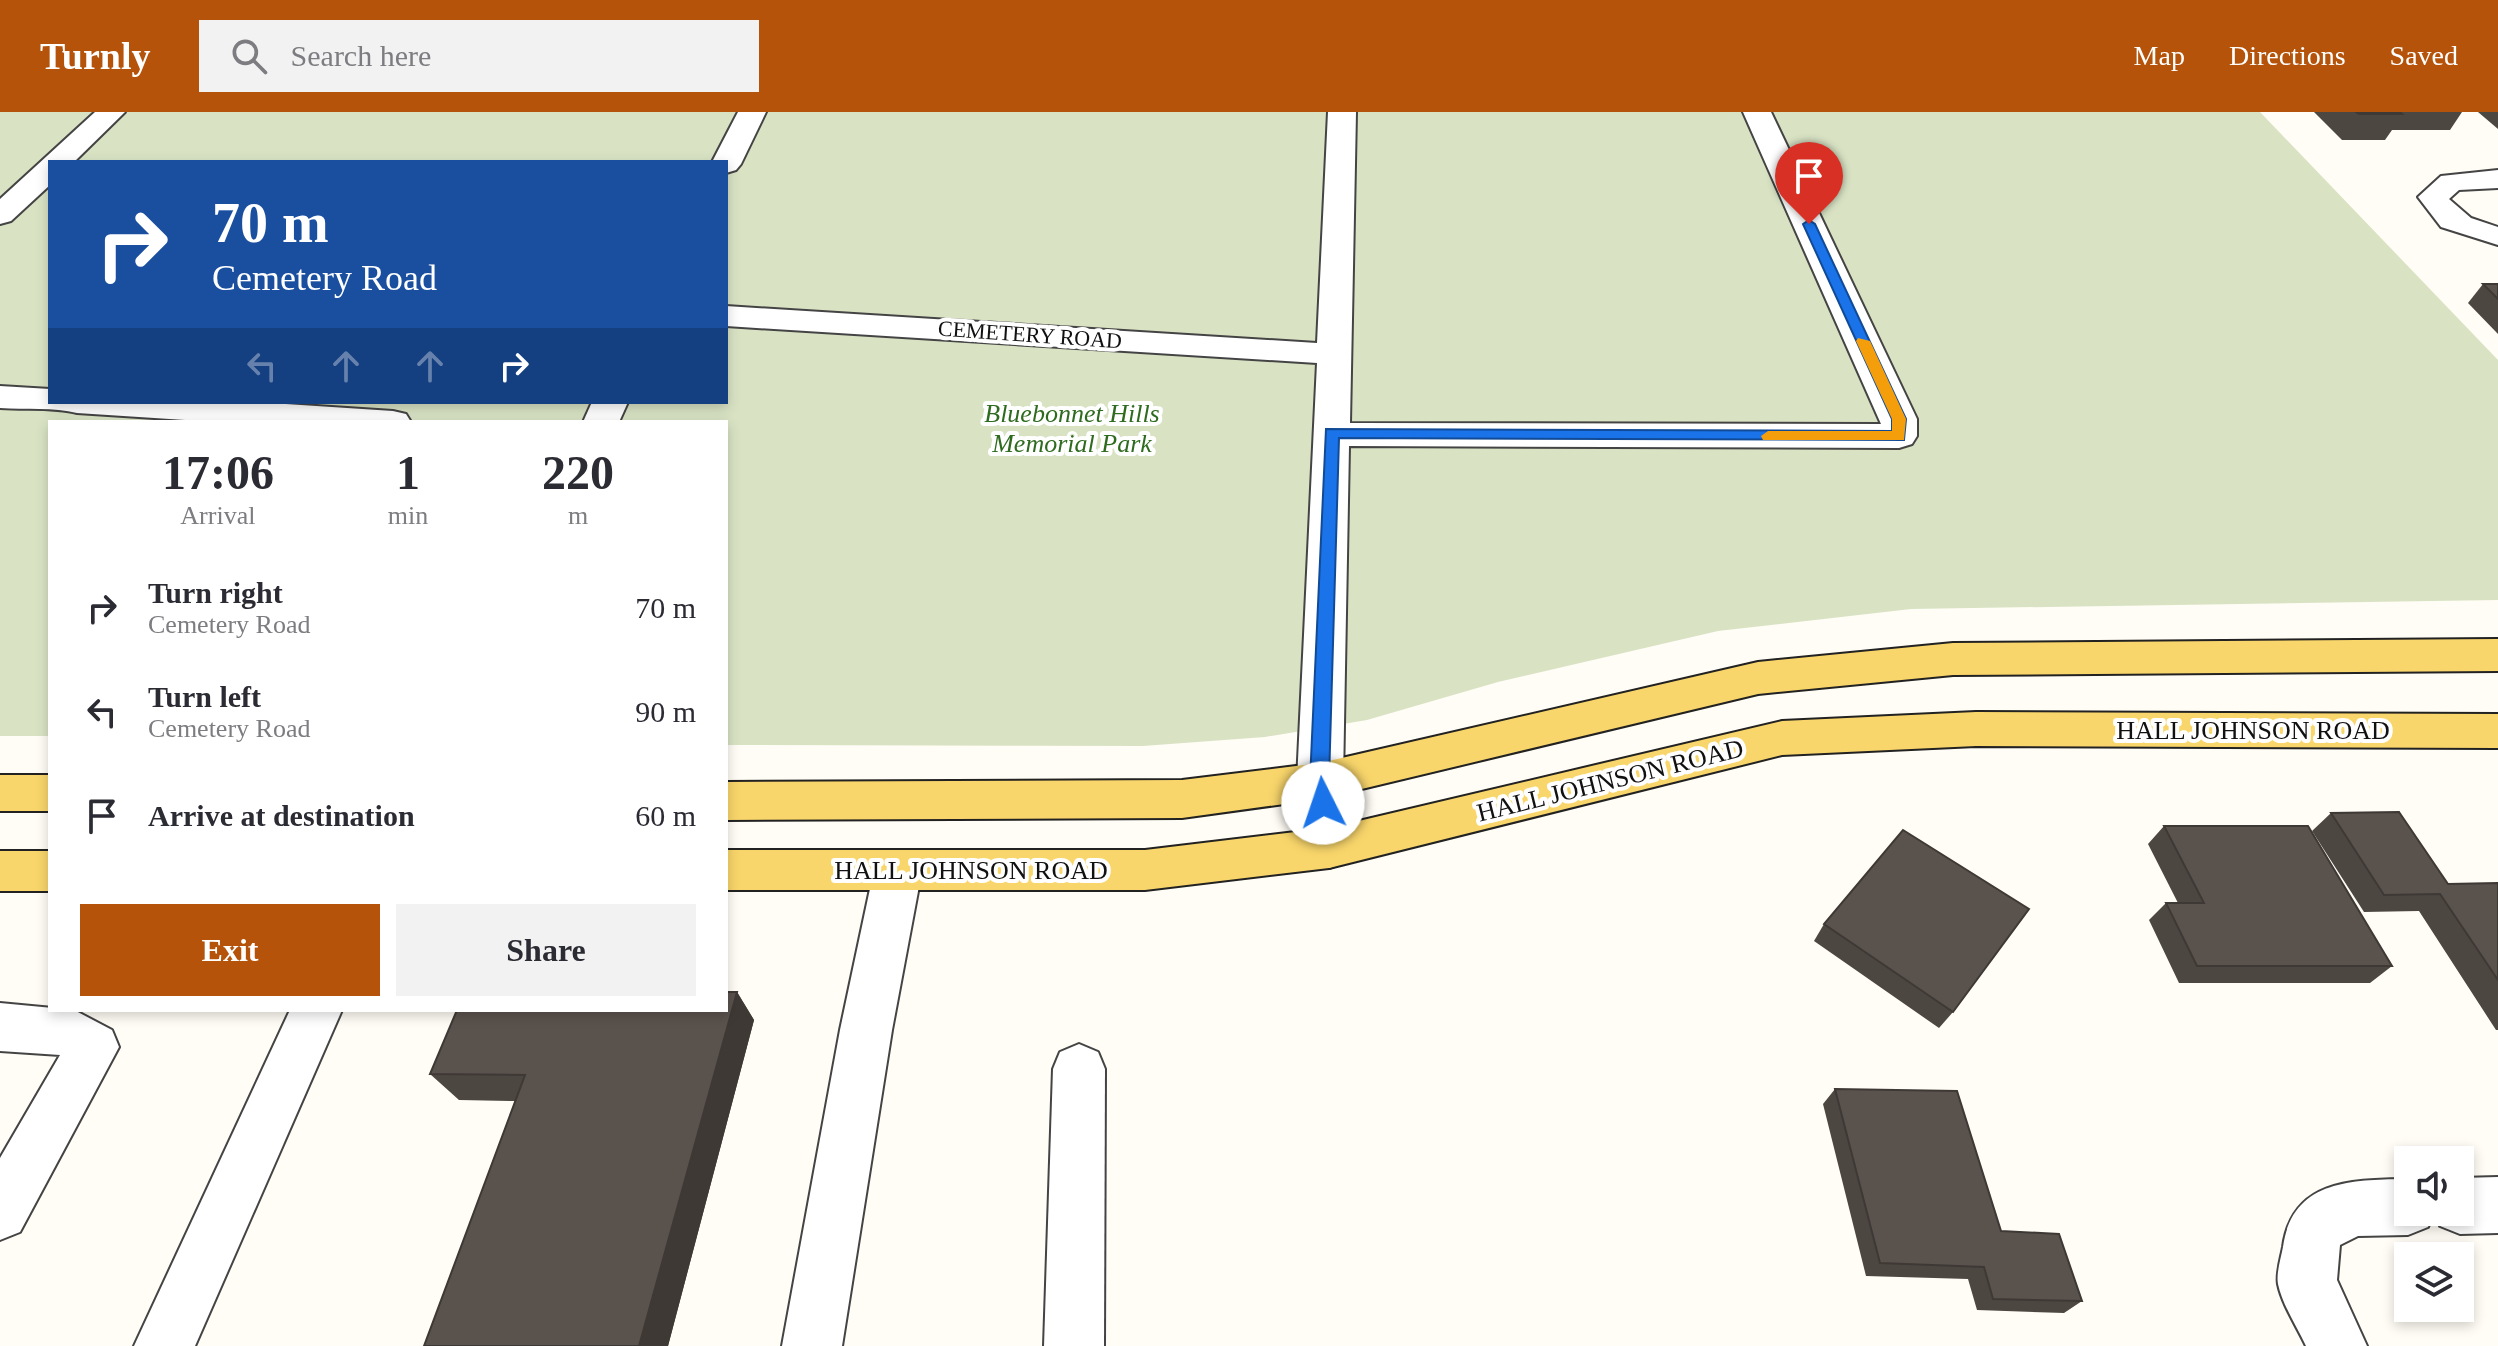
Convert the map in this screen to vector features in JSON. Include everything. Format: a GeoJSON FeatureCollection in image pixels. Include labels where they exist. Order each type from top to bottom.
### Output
{"type":"FeatureCollection","features":[{"type":"Feature","properties":{"kind":"main road"},"geometry":{"type":"LineString","coordinates":[[728,801],[1182,799],[1320,781],[1773,677],[1953,659],[2498,655]]}},
{"type":"Feature","properties":{"kind":"main road","name":"HALL JOHNSON ROAD"},"geometry":{"type":"LineString","coordinates":[[728,870],[1145,870],[1329,848],[1782,738],[1976,729],[2498,731]]}},
{"type":"Feature","properties":{"kind":"main road"},"geometry":{"type":"LineString","coordinates":[[0,793],[48,793]]}},
{"type":"Feature","properties":{"kind":"main road"},"geometry":{"type":"LineString","coordinates":[[0,871],[48,871]]}},
{"type":"Feature","properties":{"kind":"street"},"geometry":{"type":"LineString","coordinates":[[59,160],[111,112]]}},
{"type":"Feature","properties":{"kind":"street"},"geometry":{"type":"LineString","coordinates":[[728,160],[752,112]]}},
{"type":"Feature","properties":{"kind":"street"},"geometry":{"type":"LineString","coordinates":[[1329,848],[1320,781],[1342,112]]}},
{"type":"Feature","properties":{"kind":"street"},"geometry":{"type":"LineString","coordinates":[[1332,433],[1379,436],[1899,436],[1899,419],[1757,112]]}},
{"type":"Feature","properties":{"kind":"street"},"geometry":{"type":"LineString","coordinates":[[0,215],[48,171]]}},
{"type":"Feature","properties":{"kind":"street"},"geometry":{"type":"LineString","coordinates":[[2498,179],[2451,182],[2433,197],[2442,214],[2465,228],[2498,236]]}},
{"type":"Feature","properties":{"kind":"street","name":"CEMETERY ROAD"},"geometry":{"type":"LineString","coordinates":[[728,316],[1334,354]]}},
{"type":"Feature","properties":{"kind":"street"},"geometry":{"type":"LineString","coordinates":[[0,397],[48,400]]}},
{"type":"Feature","properties":{"kind":"street"},"geometry":{"type":"LineString","coordinates":[[109,404],[361,420]]}},
{"type":"Feature","properties":{"kind":"street"},"geometry":{"type":"LineString","coordinates":[[812,1346],[866,1030],[898,870]]}},
{"type":"Feature","properties":{"kind":"street"},"geometry":{"type":"LineString","coordinates":[[164,1346],[315,1012]]}},
{"type":"Feature","properties":{"kind":"street"},"geometry":{"type":"LineString","coordinates":[[0,1027],[67,1031],[93,1047],[0,1212]]}},
{"type":"Feature","properties":{"kind":"street"},"geometry":{"type":"LineString","coordinates":[[1074,1346],[1079,1069]]}},
{"type":"Feature","properties":{"kind":"street"},"geometry":{"type":"LineString","coordinates":[[2474,1206],[2498,1205]]}},
{"type":"Feature","properties":{"kind":"street"},"geometry":{"type":"LineString","coordinates":[[2337,1346],[2307,1283],[2313,1234],[2327,1217],[2358,1208],[2394,1207]]}},
{"type":"Feature","properties":{"kind":"green space","name":"Bluebonnet Hills Memorial Park"},"geometry":{"type":"Polygon","coordinates":[[[0,112],[2260,112],[2498,360],[2498,600],[1911,609],[1718,631],[1498,682],[1367,720],[1265,737],[1143,746],[728,745],[728,420],[48,420],[48,736],[0,736],[0,112]]]}},
{"type":"Feature","properties":{"kind":"building"},"geometry":{"type":"Polygon","coordinates":[[[2356,112],[2400,112],[2402,114],[2359,114],[2356,112]]]}},
{"type":"Feature","properties":{"kind":"building"},"geometry":{"type":"Polygon","coordinates":[[[2483,284],[2498,284],[2498,299],[2483,284]]]}},
{"type":"Feature","properties":{"kind":"building"},"geometry":{"type":"Polygon","coordinates":[[[2399,812],[2448,884],[2498,883],[2498,980],[2440,894],[2384,895],[2331,813],[2399,812]]]}},
{"type":"Feature","properties":{"kind":"building"},"geometry":{"type":"Polygon","coordinates":[[[2164,826],[2308,826],[2392,966],[2197,966],[2166,903],[2204,903],[2164,826]]]}},
{"type":"Feature","properties":{"kind":"building"},"geometry":{"type":"Polygon","coordinates":[[[1903,830],[2029,909],[1953,1012],[1824,924],[1903,830]]]}},
{"type":"Feature","properties":{"kind":"building"},"geometry":{"type":"Polygon","coordinates":[[[728,992],[737,992],[639,1346],[424,1346],[525,1075],[430,1074],[456,1012],[728,1012],[728,992]]]}},
{"type":"Feature","properties":{"kind":"building"},"geometry":{"type":"Polygon","coordinates":[[[1835,1089],[1957,1091],[2001,1231],[2059,1234],[2082,1301],[1993,1299],[1984,1267],[1880,1263],[1835,1089]]]}},
{"type":"Feature","properties":{"kind":"slow traffic"},"geometry":{"type":"LineString","coordinates":[[1768,436],[1899,436],[1899,419],[1863,341]]}},
{"type":"Feature","properties":{"kind":"route"},"geometry":{"type":"LineString","coordinates":[[1323,803],[1320,781],[1332,433],[1379,436],[1899,436],[1899,419],[1809,224]]}}]}
